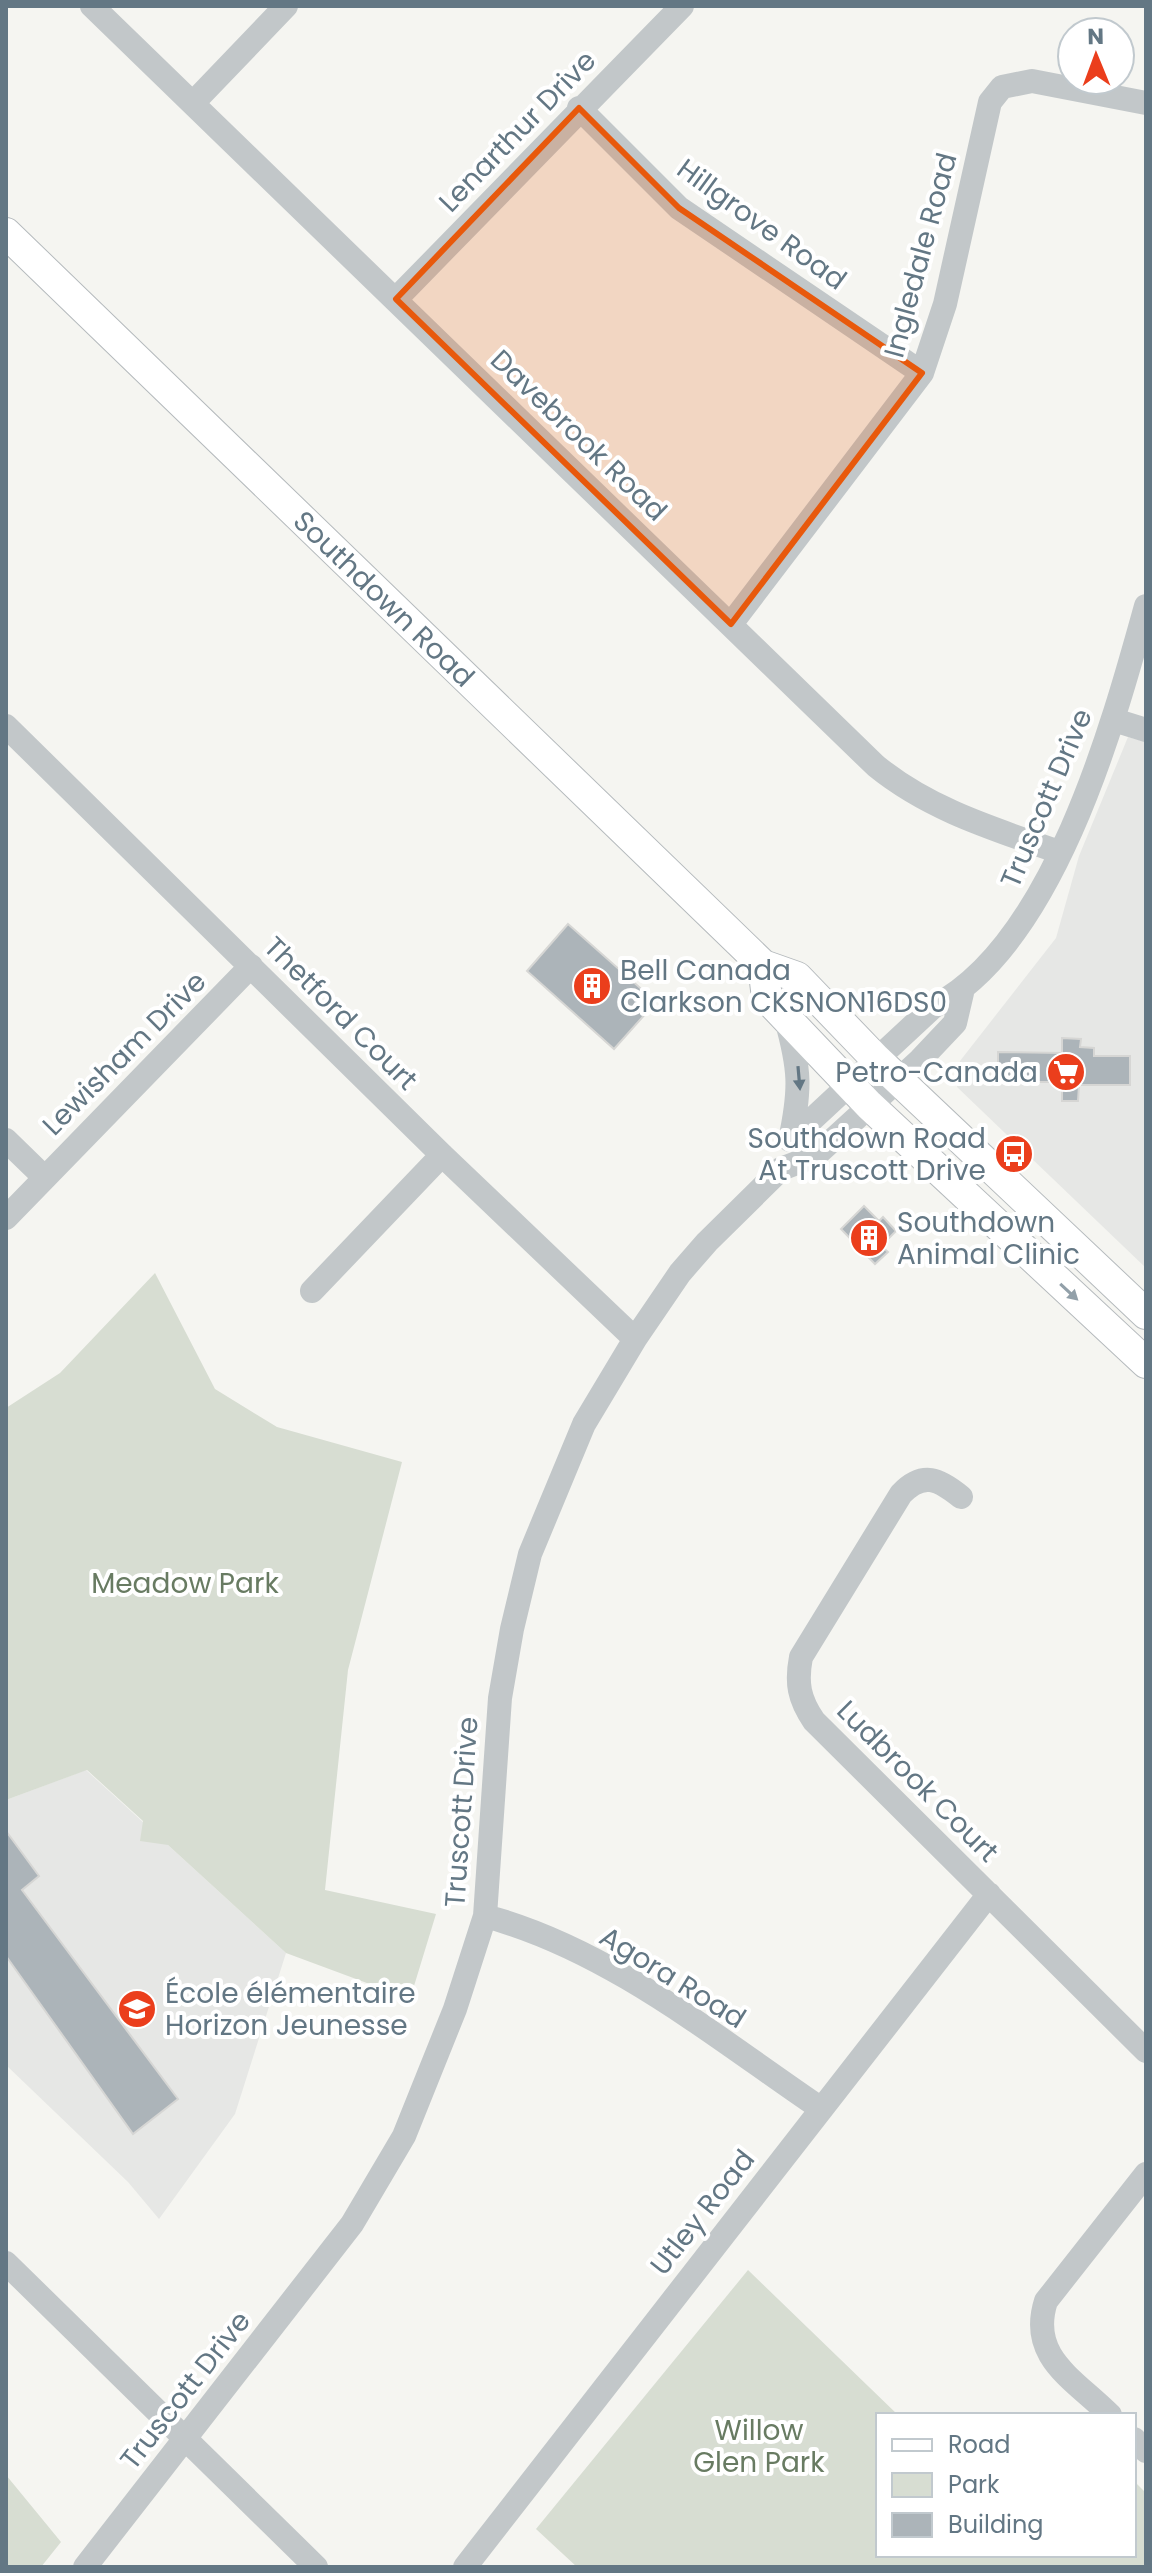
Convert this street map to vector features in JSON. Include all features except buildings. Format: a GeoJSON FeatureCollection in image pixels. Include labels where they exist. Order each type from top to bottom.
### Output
{"type":"FeatureCollection","features":[{"type":"Feature","properties":{"kind":"main road","name":"Southdown Road"},"geometry":{"type":"LineString","coordinates":[[6,233],[763,965],[797,977],[875,1058],[1146,1314]]}},
{"type":"Feature","properties":{"kind":"main road"},"geometry":{"type":"LineString","coordinates":[[763,965],[767,998],[859,1094],[1146,1363]]}},
{"type":"Feature","properties":{"kind":"street","name":"Davebrook Road"},"geometry":{"type":"LineString","coordinates":[[92,6],[876,766],[906,790],[960,817],[1059,852]]}},
{"type":"Feature","properties":{"kind":"street"},"geometry":{"type":"LineString","coordinates":[[193,103],[286,6]]}},
{"type":"Feature","properties":{"kind":"street","name":"Lenarthur Drive"},"geometry":{"type":"LineString","coordinates":[[396,299],[579,108],[682,6]]}},
{"type":"Feature","properties":{"kind":"street","name":"Ingledale Road"},"geometry":{"type":"LineString","coordinates":[[731,624],[922,373],[945,304],[990,102],[1002,87],[1032,81],[1146,103]]}},
{"type":"Feature","properties":{"kind":"street","name":"Hillgrove Road"},"geometry":{"type":"LineString","coordinates":[[579,108],[679,208],[922,373]]}},
{"type":"Feature","properties":{"kind":"street","name":"Truscott Drive"},"geometry":{"type":"LineString","coordinates":[[85,2567],[352,2224],[380,2182],[437,2058],[485,1916],[500,1698],[530,1554],[584,1424],[635,1339],[680,1273],[781,1169],[815,1156],[859,1094],[875,1058],[933,1007],[962,993],[1009,944],[1039,898],[1114,720],[1146,606]]}},
{"type":"Feature","properties":{"kind":"street"},"geometry":{"type":"LineString","coordinates":[[1114,720],[1146,730]]}},
{"type":"Feature","properties":{"kind":"street","name":"Thetford Court"},"geometry":{"type":"LineString","coordinates":[[6,726],[442,1155],[635,1339]]}},
{"type":"Feature","properties":{"kind":"street","name":"Lewisham Drive"},"geometry":{"type":"LineString","coordinates":[[6,1218],[251,966]]}},
{"type":"Feature","properties":{"kind":"street","name":"Truscott Drive"},"geometry":{"type":"LineString","coordinates":[[781,1169],[791,1139],[859,1094],[899,1080],[955,1023],[962,993]]}},
{"type":"Feature","properties":{"kind":"street"},"geometry":{"type":"LineString","coordinates":[[786,1017],[797,1055],[800,1095],[791,1139]]}},
{"type":"Feature","properties":{"kind":"street"},"geometry":{"type":"LineString","coordinates":[[6,1140],[44,1177]]}},
{"type":"Feature","properties":{"kind":"street"},"geometry":{"type":"LineString","coordinates":[[312,1291],[442,1155]]}},
{"type":"Feature","properties":{"kind":"street","name":"Ludbrook Court"},"geometry":{"type":"LineString","coordinates":[[961,1497],[941,1481],[926,1478],[911,1484],[901,1494],[801,1657],[797,1679],[802,1704],[814,1721],[1146,2051]]}},
{"type":"Feature","properties":{"kind":"street","name":"Utley Road"},"geometry":{"type":"LineString","coordinates":[[465,2567],[989,1894]]}},
{"type":"Feature","properties":{"kind":"street","name":"Agora Road"},"geometry":{"type":"LineString","coordinates":[[485,1916],[530,1928],[603,1964],[820,2108]]}},
{"type":"Feature","properties":{"kind":"street"},"geometry":{"type":"LineString","coordinates":[[1108,2413],[1047,2353],[1041,2338],[1040,2319],[1046,2301],[1146,2174]]}},
{"type":"Feature","properties":{"kind":"street"},"geometry":{"type":"LineString","coordinates":[[6,2263],[316,2567]]}},
{"type":"Feature","properties":{"kind":"highlighted area"},"geometry":{"type":"Polygon","coordinates":[[[579,108],[679,208],[922,373],[731,624],[396,299],[579,108]]]}},
{"type":"Feature","properties":{"kind":"shaded area"},"geometry":{"type":"Polygon","coordinates":[[[1128,737],[1146,742],[1146,1268],[957,1087],[960,1061],[1056,938],[1079,856],[1128,737]]]}},
{"type":"Feature","properties":{"kind":"shaded area","name":"École élémentaire Horizon Jeunesse"},"geometry":{"type":"Polygon","coordinates":[[[86,1770],[286,1953],[235,2114],[159,2219],[128,2182],[6,2065],[6,1800],[86,1770]]]}},
{"type":"Feature","properties":{"kind":"green space","name":"Meadow Park"},"geometry":{"type":"Polygon","coordinates":[[[155,1273],[215,1389],[277,1427],[402,1462],[348,1670],[325,1890],[436,1914],[410,1999],[286,1953],[168,1845],[140,1841],[143,1821],[87,1770],[6,1800],[6,1408],[60,1373],[155,1273]]]}},
{"type":"Feature","properties":{"kind":"green space","name":"Willow Glen Park"},"geometry":{"type":"Polygon","coordinates":[[[748,2270],[896,2413],[876,2413],[876,2557],[1136,2557],[1136,2483],[1146,2493],[1146,2567],[577,2567],[536,2529],[748,2270]]]}},
{"type":"Feature","properties":{"kind":"green space"},"geometry":{"type":"Polygon","coordinates":[[[6,2475],[61,2542],[41,2567],[6,2567],[6,2475]]]}},
{"type":"Feature","properties":{"kind":"place","name":"Bell Canada Clarkson CKSNON16DS0"},"geometry":{"type":"Point","coordinates":[592,986]}},
{"type":"Feature","properties":{"kind":"place","name":"Petro-Canada"},"geometry":{"type":"Point","coordinates":[1066,1072]}},
{"type":"Feature","properties":{"kind":"place","name":"Southdown Road At Truscott Drive"},"geometry":{"type":"Point","coordinates":[1014,1154]}},
{"type":"Feature","properties":{"kind":"place","name":"Southdown Animal Clinic"},"geometry":{"type":"Point","coordinates":[869,1238]}},
{"type":"Feature","properties":{"kind":"place","name":"École élémentaire Horizon Jeunesse"},"geometry":{"type":"Point","coordinates":[137,2009]}}]}
